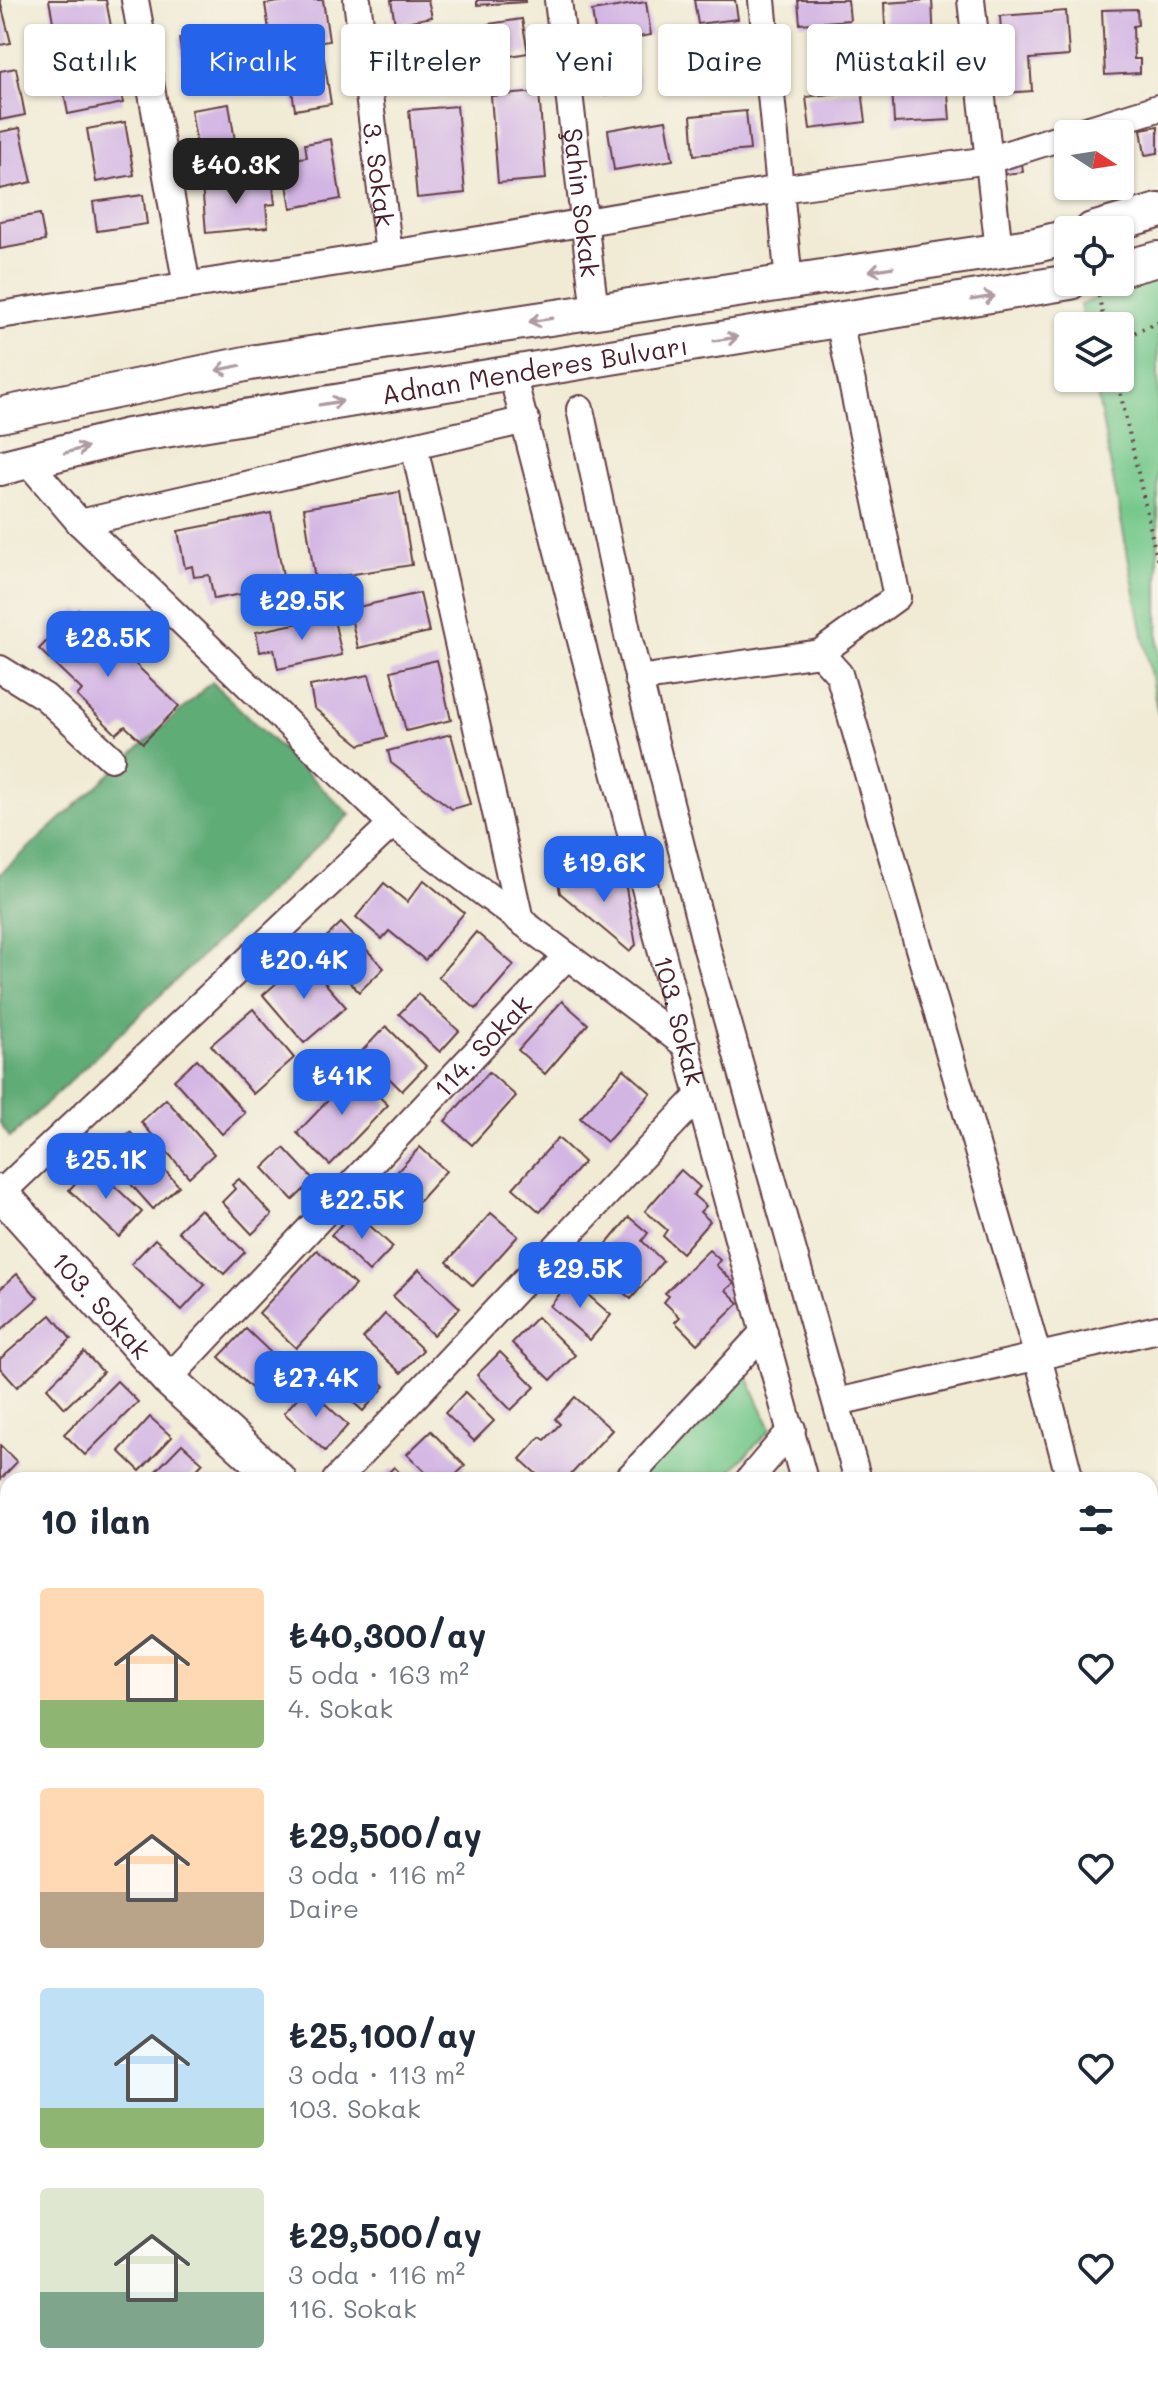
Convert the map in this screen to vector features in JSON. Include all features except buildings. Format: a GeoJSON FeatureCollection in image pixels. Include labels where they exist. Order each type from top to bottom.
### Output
{"type":"FeatureCollection","features":[{"type":"Feature","properties":{"kind":"main road"},"geometry":{"type":"LineString","coordinates":[[1134,218],[1158,211]]}},
{"type":"Feature","properties":{"kind":"main road","name":"Adnan Menderes Bulvarı"},"geometry":{"type":"LineString","coordinates":[[0,415],[250,363],[999,251],[1054,240]]}},
{"type":"Feature","properties":{"kind":"main road"},"geometry":{"type":"LineString","coordinates":[[1134,265],[1158,259]]}},
{"type":"Feature","properties":{"kind":"main road","name":"Adnan Menderes Bulvarı"},"geometry":{"type":"LineString","coordinates":[[14,465],[128,436],[1054,285]]}},
{"type":"Feature","properties":{"kind":"main road","name":"103. Sokak"},"geometry":{"type":"LineString","coordinates":[[0,1193],[168,1379],[270,1472]]}},
{"type":"Feature","properties":{"kind":"street"},"geometry":{"type":"LineString","coordinates":[[135,0],[187,286]]}},
{"type":"Feature","properties":{"kind":"street","name":"3. Sokak"},"geometry":{"type":"LineString","coordinates":[[357,0],[389,254]]}},
{"type":"Feature","properties":{"kind":"street","name":"Şahin Sokak"},"geometry":{"type":"LineString","coordinates":[[558,0],[595,312]]}},
{"type":"Feature","properties":{"kind":"street"},"geometry":{"type":"LineString","coordinates":[[762,0],[789,283]]}},
{"type":"Feature","properties":{"kind":"street"},"geometry":{"type":"LineString","coordinates":[[971,0],[999,251]]}},
{"type":"Feature","properties":{"kind":"street"},"geometry":{"type":"LineString","coordinates":[[1119,120],[1158,108]]}},
{"type":"Feature","properties":{"kind":"street"},"geometry":{"type":"LineString","coordinates":[[0,315],[780,189],[989,160],[1054,140]]}},
{"type":"Feature","properties":{"kind":"street"},"geometry":{"type":"LineString","coordinates":[[638,679],[820,653],[897,597],[839,321]]}},
{"type":"Feature","properties":{"kind":"street","name":"103. Sokak"},"geometry":{"type":"LineString","coordinates":[[512,374],[699,1096],[802,1472]]}},
{"type":"Feature","properties":{"kind":"street"},"geometry":{"type":"LineString","coordinates":[[580,409],[638,679],[707,949],[856,1472]]}},
{"type":"Feature","properties":{"kind":"street"},"geometry":{"type":"LineString","coordinates":[[80,523],[526,420]]}},
{"type":"Feature","properties":{"kind":"street"},"geometry":{"type":"LineString","coordinates":[[414,446],[520,920]]}},
{"type":"Feature","properties":{"kind":"street"},"geometry":{"type":"LineString","coordinates":[[14,465],[80,523],[392,824],[687,1046]]}},
{"type":"Feature","properties":{"kind":"street"},"geometry":{"type":"LineString","coordinates":[[820,653],[839,674],[1038,1357],[1068,1472]]}},
{"type":"Feature","properties":{"kind":"street"},"geometry":{"type":"LineString","coordinates":[[0,669],[45,697],[111,758]]}},
{"type":"Feature","properties":{"kind":"street"},"geometry":{"type":"LineString","coordinates":[[0,1193],[392,824]]}},
{"type":"Feature","properties":{"kind":"street","name":"114. Sokak"},"geometry":{"type":"LineString","coordinates":[[168,1379],[567,956]]}},
{"type":"Feature","properties":{"kind":"street"},"geometry":{"type":"LineString","coordinates":[[344,1472],[699,1096]]}},
{"type":"Feature","properties":{"kind":"street"},"geometry":{"type":"LineString","coordinates":[[837,1402],[1158,1329]]}},
{"type":"Feature","properties":{"kind":"street"},"geometry":{"type":"LineString","coordinates":[[634,1472],[764,1332]]}},
{"type":"Feature","properties":{"kind":"street"},"geometry":{"type":"LineString","coordinates":[[756,1472],[792,1429]]}},
{"type":"Feature","properties":{"kind":"path"},"geometry":{"type":"LineString","coordinates":[[1134,333],[1158,322]]}},
{"type":"Feature","properties":{"kind":"path"},"geometry":{"type":"LineString","coordinates":[[1120,392],[1158,563]]}},
{"type":"Feature","properties":{"kind":"green space"},"geometry":{"type":"Polygon","coordinates":[[[1158,273],[1158,714],[1097,392],[1134,392],[1134,312],[1081,312],[1080,305],[1102,296],[1134,296],[1134,283],[1158,273]]]}},
{"type":"Feature","properties":{"kind":"green space"},"geometry":{"type":"Polygon","coordinates":[[[212,682],[350,815],[10,1138],[0,1123],[0,874],[212,682]]]}},
{"type":"Feature","properties":{"kind":"green space"},"geometry":{"type":"Polygon","coordinates":[[[739,1359],[771,1429],[730,1472],[637,1472],[739,1359]]]}}]}
